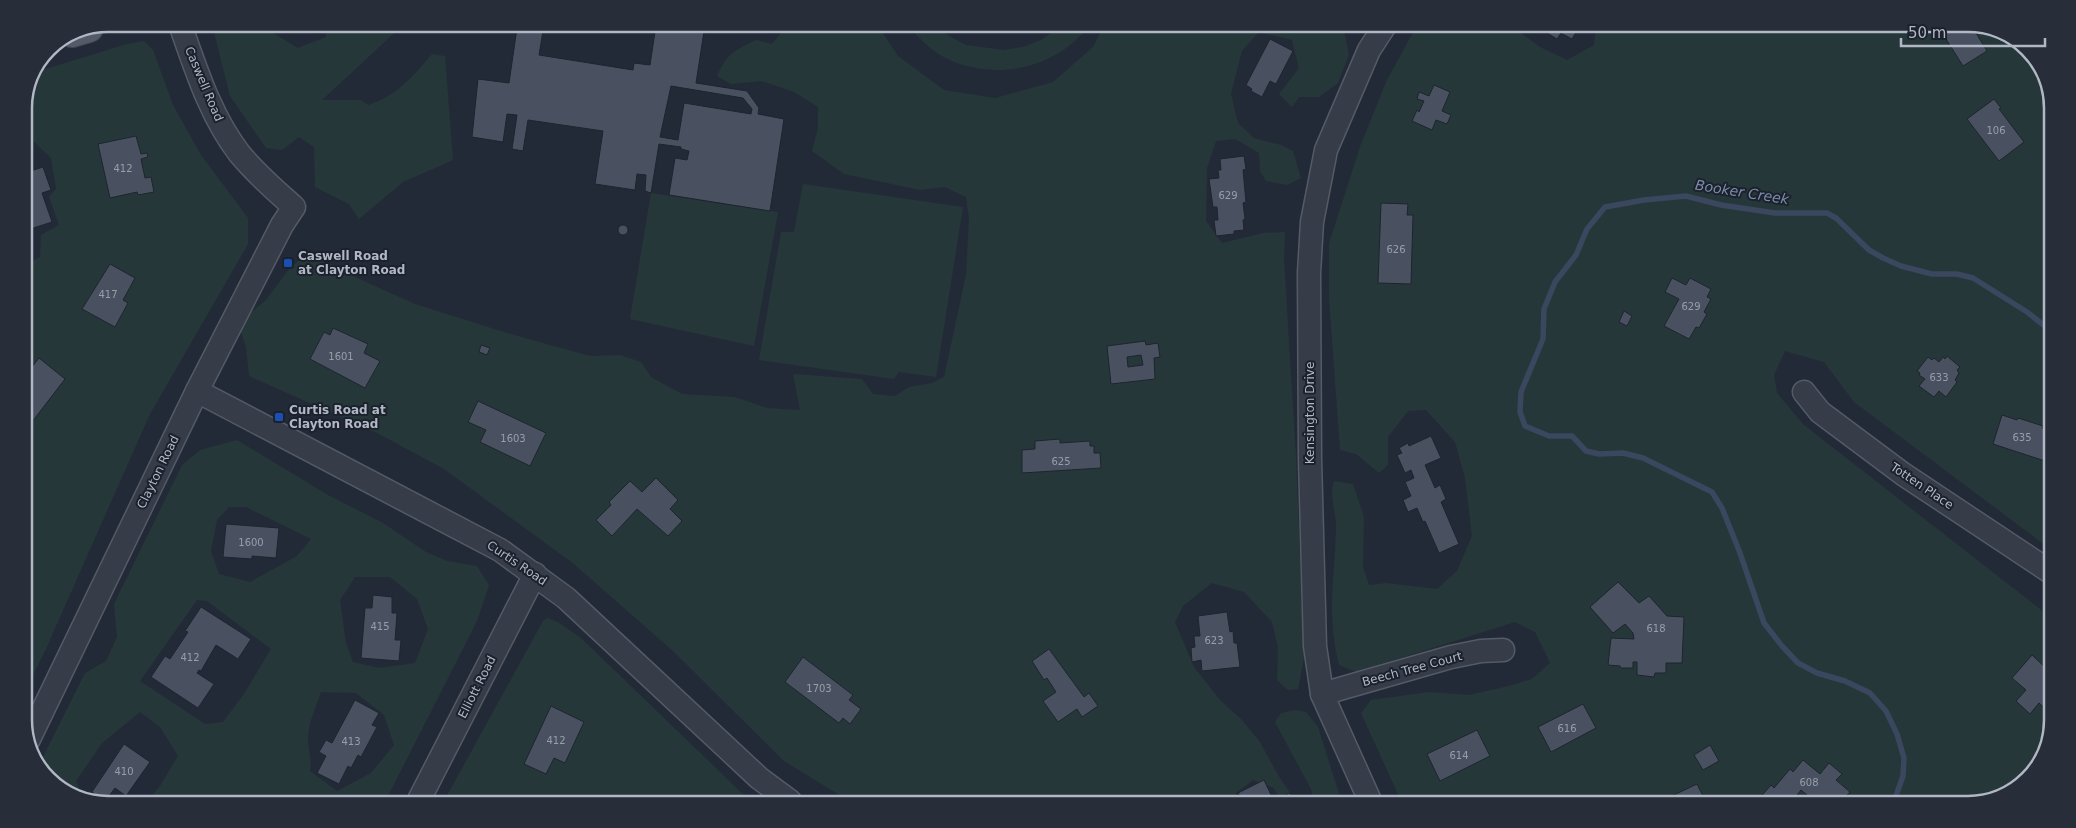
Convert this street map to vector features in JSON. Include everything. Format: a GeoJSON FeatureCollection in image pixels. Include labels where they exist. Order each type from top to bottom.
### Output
{"type":"FeatureCollection","features":[{"type":"Feature","properties":{"kind":"street","name":"Caswell Road"},"geometry":{"type":"LineString","coordinates":[[183,32],[200,80],[220,124],[252,167],[294,207]]}},
{"type":"Feature","properties":{"kind":"street","name":"Kensington Drive"},"geometry":{"type":"LineString","coordinates":[[1367,796],[1322,694],[1315,646],[1310,460],[1309,273],[1312,222],[1326,150],[1370,50],[1381,32]]}},
{"type":"Feature","properties":{"kind":"street","name":"Clayton Road"},"geometry":{"type":"LineString","coordinates":[[34,730],[198,391],[282,225],[294,207]]}},
{"type":"Feature","properties":{"kind":"street","name":"Curtis Road"},"geometry":{"type":"LineString","coordinates":[[198,391],[500,550],[535,574],[566,598],[759,778],[783,796]]}},
{"type":"Feature","properties":{"kind":"street","name":"Totten Place"},"geometry":{"type":"LineString","coordinates":[[1804,392],[1820,412],[1903,474],[2044,568]]}},
{"type":"Feature","properties":{"kind":"street","name":"Elliott Road"},"geometry":{"type":"LineString","coordinates":[[421,796],[535,574]]}},
{"type":"Feature","properties":{"kind":"street","name":"Beech Tree Court"},"geometry":{"type":"LineString","coordinates":[[1322,694],[1451,658],[1481,651],[1503,650]]}},
{"type":"Feature","properties":{"kind":"shaded area"},"geometry":{"type":"Polygon","coordinates":[[[214,32],[271,32],[298,48],[326,37],[326,32],[395,32],[322,100],[361,100],[368,105],[387,97],[403,85],[432,54],[445,56],[453,160],[403,182],[359,219],[349,204],[315,187],[314,147],[299,137],[282,150],[266,148],[230,96],[214,32]]]}},
{"type":"Feature","properties":{"kind":"shaded area"},"geometry":{"type":"Polygon","coordinates":[[[781,32],[882,32],[898,56],[944,90],[995,98],[1053,82],[1093,47],[1101,32],[1259,32],[1242,51],[1231,94],[1238,123],[1254,138],[1281,145],[1293,151],[1301,178],[1287,185],[1266,181],[1260,171],[1259,153],[1235,139],[1216,141],[1207,168],[1206,221],[1222,243],[1263,233],[1285,232],[1284,259],[1296,457],[1304,658],[1298,689],[1288,690],[1277,680],[1278,647],[1272,622],[1244,592],[1212,583],[1183,606],[1175,622],[1194,667],[1220,700],[1241,719],[1260,742],[1292,796],[1278,796],[1274,788],[1253,780],[1236,793],[1235,796],[841,796],[784,761],[674,652],[574,564],[444,469],[377,433],[249,376],[246,347],[238,323],[266,300],[290,268],[309,252],[355,277],[415,304],[507,333],[590,356],[620,355],[641,362],[651,377],[682,394],[735,397],[767,408],[800,410],[793,374],[862,379],[873,394],[895,396],[909,387],[932,383],[944,377],[966,275],[969,218],[966,197],[945,187],[920,190],[844,174],[812,151],[818,128],[818,107],[794,92],[762,81],[731,84],[717,76],[728,57],[742,47],[756,40],[772,44],[781,32]]]}},
{"type":"Feature","properties":{"kind":"shaded area"},"geometry":{"type":"Polygon","coordinates":[[[914,32],[944,32],[966,45],[1004,50],[1023,47],[1041,40],[1052,32],[1083,32],[1062,50],[1047,59],[1013,69],[996,70],[960,64],[938,54],[914,32]]]}},
{"type":"Feature","properties":{"kind":"shaded area"},"geometry":{"type":"Polygon","coordinates":[[[1259,32],[1344,32],[1349,55],[1338,83],[1319,97],[1299,97],[1292,107],[1279,94],[1299,68],[1292,40],[1259,32]]]}},
{"type":"Feature","properties":{"kind":"shaded area"},"geometry":{"type":"Polygon","coordinates":[[[1413,32],[1520,32],[1540,47],[1567,60],[1594,45],[1595,32],[1967,32],[1992,37],[2014,48],[2022,56],[2038,80],[2043,104],[2044,544],[1854,402],[1824,362],[1785,351],[1774,375],[1777,393],[1804,425],[2044,612],[2044,719],[2036,753],[2025,770],[2014,780],[1992,791],[1967,796],[1399,796],[1361,713],[1371,700],[1429,692],[1469,695],[1532,679],[1550,663],[1535,632],[1515,622],[1356,672],[1339,665],[1335,647],[1332,612],[1336,527],[1332,498],[1334,481],[1353,484],[1364,517],[1363,567],[1369,585],[1386,583],[1437,589],[1457,571],[1472,536],[1465,478],[1455,442],[1426,410],[1408,411],[1388,437],[1388,465],[1379,473],[1356,454],[1340,450],[1329,297],[1329,243],[1361,144],[1387,80],[1413,32]]]}},
{"type":"Feature","properties":{"kind":"shaded area"},"geometry":{"type":"Polygon","coordinates":[[[144,41],[153,50],[173,105],[201,155],[248,218],[248,244],[150,414],[33,675],[32,261],[40,257],[41,235],[59,225],[49,197],[56,189],[51,158],[32,140],[34,94],[43,70],[127,44],[144,41]]]}},
{"type":"Feature","properties":{"kind":"shaded area"},"geometry":{"type":"Polygon","coordinates":[[[803,184],[963,207],[936,377],[899,372],[894,379],[759,360],[781,232],[794,232],[803,184]]]}},
{"type":"Feature","properties":{"kind":"shaded area"},"geometry":{"type":"Polygon","coordinates":[[[651,193],[778,212],[754,346],[630,319],[651,193]]]}},
{"type":"Feature","properties":{"kind":"shaded area"},"geometry":{"type":"Polygon","coordinates":[[[237,440],[328,495],[383,523],[426,552],[447,561],[477,566],[489,585],[477,621],[388,796],[151,796],[160,786],[178,756],[160,727],[140,712],[102,743],[76,781],[80,790],[62,780],[48,766],[43,757],[85,673],[106,661],[117,637],[114,604],[182,465],[200,450],[237,440]],[[229,507],[217,520],[211,551],[219,574],[250,582],[297,556],[311,539],[246,507],[229,507]],[[355,577],[340,600],[346,643],[353,662],[379,668],[415,663],[428,629],[417,599],[390,577],[355,577]],[[197,600],[140,681],[205,724],[223,722],[244,694],[271,649],[207,601],[197,600]],[[321,692],[308,733],[310,771],[337,791],[371,773],[394,745],[384,715],[356,693],[321,692]]]}},
{"type":"Feature","properties":{"kind":"shaded area"},"geometry":{"type":"Polygon","coordinates":[[[547,618],[558,622],[581,638],[745,796],[447,796],[543,621],[547,618]]]}},
{"type":"Feature","properties":{"kind":"shaded area"},"geometry":{"type":"Polygon","coordinates":[[[1295,710],[1306,712],[1318,727],[1340,796],[1313,796],[1275,722],[1281,713],[1295,710]]]}},
{"type":"Feature","properties":{"kind":"building"},"geometry":{"type":"Polygon","coordinates":[[[516,32],[543,32],[539,55],[633,70],[634,63],[650,65],[655,32],[704,32],[696,83],[747,91],[759,108],[758,114],[784,119],[770,211],[669,195],[675,158],[687,160],[689,151],[681,149],[681,147],[659,144],[651,193],[645,191],[646,175],[637,174],[635,190],[595,184],[603,131],[528,120],[523,151],[512,149],[517,115],[507,114],[503,142],[472,137],[478,79],[509,83],[516,32]],[[671,86],[660,137],[678,140],[684,103],[751,114],[752,109],[743,98],[671,86]]]}},
{"type":"Feature","properties":{"kind":"building"},"geometry":{"type":"Polygon","coordinates":[[[1545,32],[1576,32],[1572,39],[1561,33],[1557,39],[1545,32]]]}},
{"type":"Feature","properties":{"kind":"building"},"geometry":{"type":"Polygon","coordinates":[[[1942,32],[1976,33],[1987,51],[1963,66],[1942,32]]]}},
{"type":"Feature","properties":{"kind":"building"},"geometry":{"type":"Polygon","coordinates":[[[1270,39],[1293,51],[1276,84],[1270,81],[1262,97],[1251,91],[1252,89],[1246,85],[1270,39]]]}},
{"type":"Feature","properties":{"kind":"building"},"geometry":{"type":"Polygon","coordinates":[[[1434,85],[1450,92],[1442,111],[1451,115],[1447,124],[1436,120],[1432,130],[1412,121],[1424,101],[1417,99],[1419,92],[1429,96],[1434,85]]]}},
{"type":"Feature","properties":{"kind":"building"},"geometry":{"type":"Polygon","coordinates":[[[1994,99],[2001,108],[1999,109],[2024,142],[1999,161],[1967,119],[1994,99]]]}},
{"type":"Feature","properties":{"kind":"building"},"geometry":{"type":"Polygon","coordinates":[[[136,136],[141,154],[147,153],[148,157],[141,159],[145,178],[151,177],[154,192],[138,195],[137,192],[110,198],[98,144],[136,136]]]}},
{"type":"Feature","properties":{"kind":"building"},"geometry":{"type":"Polygon","coordinates":[[[1244,156],[1246,169],[1243,170],[1246,202],[1243,203],[1244,230],[1234,231],[1234,234],[1216,236],[1214,220],[1218,220],[1217,207],[1213,207],[1209,179],[1219,178],[1218,170],[1221,170],[1220,159],[1244,156]]]}},
{"type":"Feature","properties":{"kind":"building"},"geometry":{"type":"Polygon","coordinates":[[[43,167],[51,190],[42,193],[52,222],[32,228],[32,170],[43,167]]]}},
{"type":"Feature","properties":{"kind":"building"},"geometry":{"type":"Polygon","coordinates":[[[1381,203],[1408,204],[1407,215],[1413,215],[1411,284],[1378,283],[1381,203]]]}},
{"type":"Feature","properties":{"kind":"building"},"geometry":{"type":"Polygon","coordinates":[[[623,225],[628,230],[623,235],[618,230],[623,225]]]}},
{"type":"Feature","properties":{"kind":"building"},"geometry":{"type":"Polygon","coordinates":[[[110,264],[135,278],[123,300],[128,303],[115,327],[82,309],[110,264]]]}},
{"type":"Feature","properties":{"kind":"building"},"geometry":{"type":"Polygon","coordinates":[[[1672,278],[1686,285],[1690,278],[1711,289],[1707,297],[1711,299],[1704,312],[1707,314],[1699,328],[1696,327],[1689,339],[1664,326],[1679,299],[1665,292],[1672,278]]]}},
{"type":"Feature","properties":{"kind":"building"},"geometry":{"type":"Polygon","coordinates":[[[1624,311],[1632,316],[1627,326],[1619,322],[1624,311]]]}},
{"type":"Feature","properties":{"kind":"building"},"geometry":{"type":"Polygon","coordinates":[[[333,328],[368,344],[364,353],[380,361],[365,388],[310,359],[324,332],[330,335],[333,328]]]}},
{"type":"Feature","properties":{"kind":"building"},"geometry":{"type":"Polygon","coordinates":[[[1145,341],[1146,345],[1158,343],[1160,357],[1154,358],[1155,379],[1111,384],[1107,346],[1145,341]],[[1141,355],[1127,357],[1128,367],[1143,365],[1141,355]]]}},
{"type":"Feature","properties":{"kind":"building"},"geometry":{"type":"Polygon","coordinates":[[[481,345],[490,348],[487,355],[479,352],[481,345]]]}},
{"type":"Feature","properties":{"kind":"building"},"geometry":{"type":"Polygon","coordinates":[[[1947,356],[1960,367],[1957,370],[1959,373],[1955,380],[1957,382],[1946,397],[1939,391],[1934,397],[1919,386],[1925,379],[1917,371],[1928,357],[1932,360],[1934,358],[1939,362],[1943,357],[1945,359],[1947,356]]]}},
{"type":"Feature","properties":{"kind":"building"},"geometry":{"type":"Polygon","coordinates":[[[39,358],[65,379],[33,421],[32,366],[39,358]]]}},
{"type":"Feature","properties":{"kind":"building"},"geometry":{"type":"Polygon","coordinates":[[[478,401],[546,433],[530,466],[480,442],[486,430],[468,422],[478,401]]]}},
{"type":"Feature","properties":{"kind":"building"},"geometry":{"type":"Polygon","coordinates":[[[2002,415],[2043,426],[2044,461],[1993,444],[2002,415]]]}},
{"type":"Feature","properties":{"kind":"building"},"geometry":{"type":"Polygon","coordinates":[[[1431,436],[1441,458],[1425,465],[1435,488],[1440,485],[1446,499],[1441,502],[1459,544],[1439,553],[1417,508],[1408,512],[1403,500],[1411,496],[1405,482],[1414,478],[1411,470],[1405,473],[1397,455],[1402,453],[1399,448],[1408,443],[1409,446],[1431,436]]]}},
{"type":"Feature","properties":{"kind":"building"},"geometry":{"type":"Polygon","coordinates":[[[1060,439],[1060,443],[1090,441],[1090,446],[1094,446],[1094,453],[1100,453],[1101,468],[1022,473],[1022,450],[1035,449],[1035,441],[1060,439]]]}},
{"type":"Feature","properties":{"kind":"building"},"geometry":{"type":"Polygon","coordinates":[[[656,478],[678,500],[670,509],[682,521],[668,536],[637,509],[612,536],[596,520],[611,505],[609,502],[630,481],[642,492],[656,478]]]}},
{"type":"Feature","properties":{"kind":"building"},"geometry":{"type":"Polygon","coordinates":[[[226,524],[279,528],[276,558],[252,556],[252,559],[223,557],[226,524]]]}},
{"type":"Feature","properties":{"kind":"building"},"geometry":{"type":"Polygon","coordinates":[[[1618,582],[1639,603],[1649,596],[1667,616],[1684,617],[1682,663],[1666,663],[1666,673],[1655,673],[1654,677],[1637,675],[1637,662],[1633,662],[1633,668],[1608,665],[1611,638],[1634,639],[1633,633],[1625,624],[1613,633],[1590,607],[1618,582]]]}},
{"type":"Feature","properties":{"kind":"building"},"geometry":{"type":"Polygon","coordinates":[[[373,595],[392,597],[392,613],[397,613],[395,640],[401,640],[399,661],[361,658],[365,608],[372,608],[373,595]]]}},
{"type":"Feature","properties":{"kind":"building"},"geometry":{"type":"Polygon","coordinates":[[[201,607],[251,639],[238,659],[216,645],[201,671],[199,670],[197,673],[214,684],[198,708],[151,677],[165,656],[170,659],[188,632],[185,631],[201,607]]]}},
{"type":"Feature","properties":{"kind":"building"},"geometry":{"type":"Polygon","coordinates":[[[1227,612],[1230,632],[1233,631],[1234,643],[1237,643],[1240,667],[1202,671],[1201,660],[1192,662],[1191,648],[1195,647],[1194,636],[1200,636],[1198,616],[1227,612]]]}},
{"type":"Feature","properties":{"kind":"building"},"geometry":{"type":"Polygon","coordinates":[[[1049,649],[1084,697],[1089,693],[1098,706],[1082,717],[1077,709],[1058,722],[1043,701],[1056,692],[1047,678],[1044,680],[1032,661],[1049,649]]]}},
{"type":"Feature","properties":{"kind":"building"},"geometry":{"type":"Polygon","coordinates":[[[2032,655],[2044,666],[2044,707],[2039,703],[2030,714],[2016,701],[2026,690],[2012,678],[2032,655]]]}},
{"type":"Feature","properties":{"kind":"building"},"geometry":{"type":"Polygon","coordinates":[[[803,657],[853,695],[849,700],[861,709],[850,724],[843,718],[839,723],[785,682],[803,657]]]}},
{"type":"Feature","properties":{"kind":"building"},"geometry":{"type":"Polygon","coordinates":[[[355,700],[379,713],[372,725],[377,727],[361,757],[358,755],[351,768],[348,766],[339,784],[317,773],[326,756],[319,752],[326,740],[332,743],[355,700]]]}},
{"type":"Feature","properties":{"kind":"building"},"geometry":{"type":"Polygon","coordinates":[[[1583,704],[1596,728],[1551,752],[1538,727],[1583,704]]]}},
{"type":"Feature","properties":{"kind":"building"},"geometry":{"type":"Polygon","coordinates":[[[551,706],[584,722],[565,763],[554,758],[546,774],[524,764],[551,706]]]}},
{"type":"Feature","properties":{"kind":"building"},"geometry":{"type":"Polygon","coordinates":[[[1477,730],[1490,756],[1440,781],[1427,754],[1477,730]]]}},
{"type":"Feature","properties":{"kind":"building"},"geometry":{"type":"Polygon","coordinates":[[[124,744],[150,762],[126,796],[115,788],[109,796],[92,792],[124,744]]]}},
{"type":"Feature","properties":{"kind":"building"},"geometry":{"type":"Polygon","coordinates":[[[1710,745],[1719,761],[1703,770],[1694,755],[1710,745]]]}},
{"type":"Feature","properties":{"kind":"building"},"geometry":{"type":"Polygon","coordinates":[[[1803,760],[1820,774],[1829,763],[1842,774],[1836,780],[1850,792],[1846,796],[1808,796],[1801,790],[1796,796],[1761,796],[1771,785],[1774,788],[1790,769],[1793,772],[1803,760]]]}},
{"type":"Feature","properties":{"kind":"building"},"geometry":{"type":"Polygon","coordinates":[[[1264,780],[1272,796],[1240,796],[1238,793],[1264,780]]]}},
{"type":"Feature","properties":{"kind":"building"},"geometry":{"type":"Polygon","coordinates":[[[1697,784],[1703,796],[1672,796],[1697,784]]]}},
{"type":"Feature","properties":{"kind":"waterway","name":"Booker Creek"},"geometry":{"type":"LineString","coordinates":[[1896,796],[1903,776],[1904,758],[1897,734],[1886,711],[1870,693],[1845,681],[1817,673],[1798,663],[1782,646],[1764,623],[1740,553],[1722,508],[1712,492],[1643,458],[1623,453],[1599,454],[1586,451],[1572,436],[1549,436],[1525,426],[1520,412],[1521,392],[1543,339],[1544,309],[1555,282],[1576,255],[1587,229],[1605,207],[1644,200],[1686,196],[1721,205],[1775,213],[1827,213],[1836,218],[1869,250],[1883,258],[1901,266],[1932,274],[1957,274],[1973,278],[2027,312],[2043,325]]}},
{"type":"Feature","properties":{"kind":"place","name":"Caswell Road at Clayton Road"},"geometry":{"type":"Point","coordinates":[288,263]}},
{"type":"Feature","properties":{"kind":"place","name":"Curtis Road at Clayton Road"},"geometry":{"type":"Point","coordinates":[279,417]}}]}
